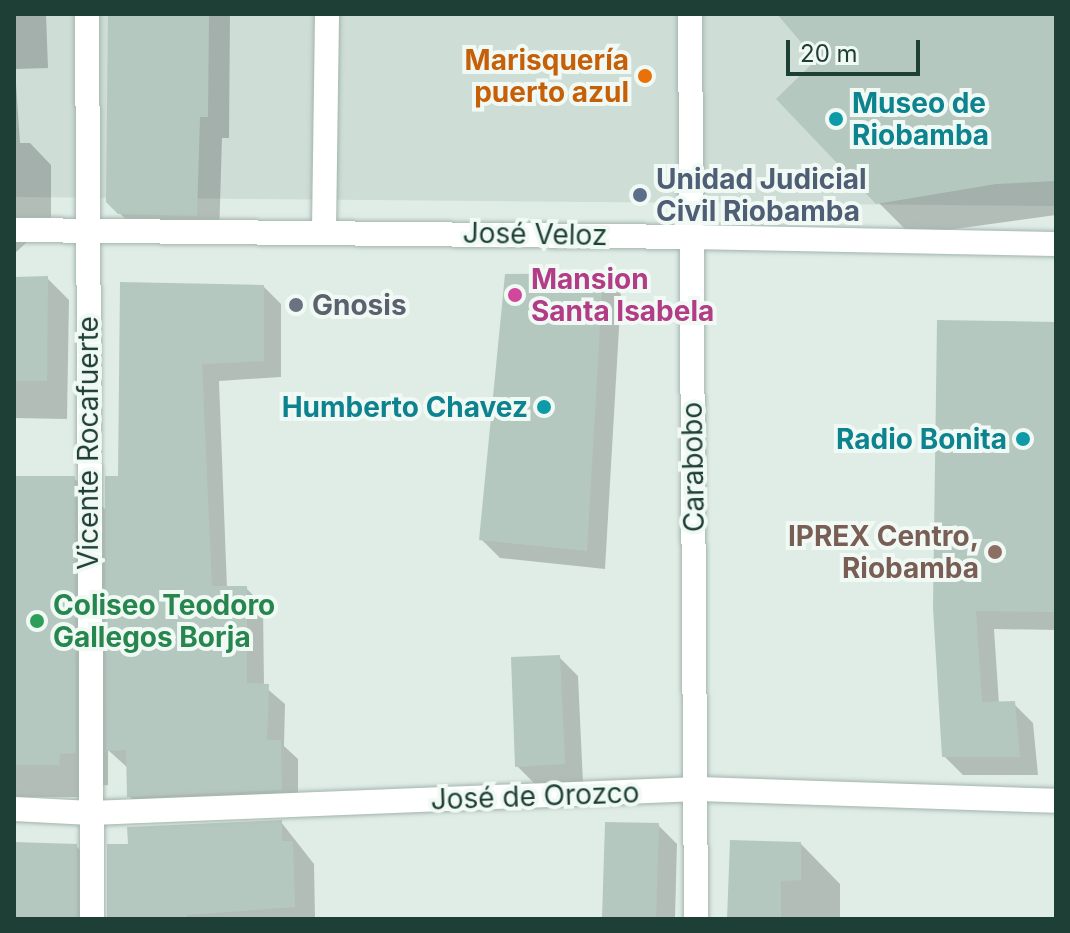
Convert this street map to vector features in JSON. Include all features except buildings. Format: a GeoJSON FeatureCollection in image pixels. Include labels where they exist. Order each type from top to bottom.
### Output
{"type":"FeatureCollection","features":[{"type":"Feature","properties":{"kind":"street","name":"Vicente Rocafuerte"},"geometry":{"type":"LineString","coordinates":[[87,14],[92,919]]}},
{"type":"Feature","properties":{"kind":"street"},"geometry":{"type":"LineString","coordinates":[[324,230],[327,14]]}},
{"type":"Feature","properties":{"kind":"street","name":"Carabobo"},"geometry":{"type":"LineString","coordinates":[[690,14],[689,237],[699,789],[696,919]]}},
{"type":"Feature","properties":{"kind":"street","name":"José Veloz"},"geometry":{"type":"LineString","coordinates":[[14,230],[324,230],[1056,244]]}},
{"type":"Feature","properties":{"kind":"street","name":"José de Orozco"},"geometry":{"type":"LineString","coordinates":[[14,809],[91,813],[699,789],[1056,801]]}},
{"type":"Feature","properties":{"kind":"shaded area"},"geometry":{"type":"Polygon","coordinates":[[[14,14],[1056,14],[1056,206],[14,197],[14,14]]]}},
{"type":"Feature","properties":{"kind":"place","name":"Marisquería puerto azul"},"geometry":{"type":"Point","coordinates":[645,76]}},
{"type":"Feature","properties":{"kind":"place","name":"Museo de Riobamba"},"geometry":{"type":"Point","coordinates":[836,119]}},
{"type":"Feature","properties":{"kind":"place","name":"Unidad Judicial Civil Riobamba"},"geometry":{"type":"Point","coordinates":[640,195]}},
{"type":"Feature","properties":{"kind":"place","name":"Mansion Santa Isabela"},"geometry":{"type":"Point","coordinates":[515,295]}},
{"type":"Feature","properties":{"kind":"place","name":"Gnosis"},"geometry":{"type":"Point","coordinates":[296,305]}},
{"type":"Feature","properties":{"kind":"place","name":"Humberto Chavez"},"geometry":{"type":"Point","coordinates":[544,407]}},
{"type":"Feature","properties":{"kind":"place","name":"Radio Bonita"},"geometry":{"type":"Point","coordinates":[1023,439]}},
{"type":"Feature","properties":{"kind":"place","name":"IPREX Centro, Riobamba"},"geometry":{"type":"Point","coordinates":[995,552]}},
{"type":"Feature","properties":{"kind":"place","name":"Coliseo Teodoro Gallegos Borja"},"geometry":{"type":"Point","coordinates":[37,621]}}]}
